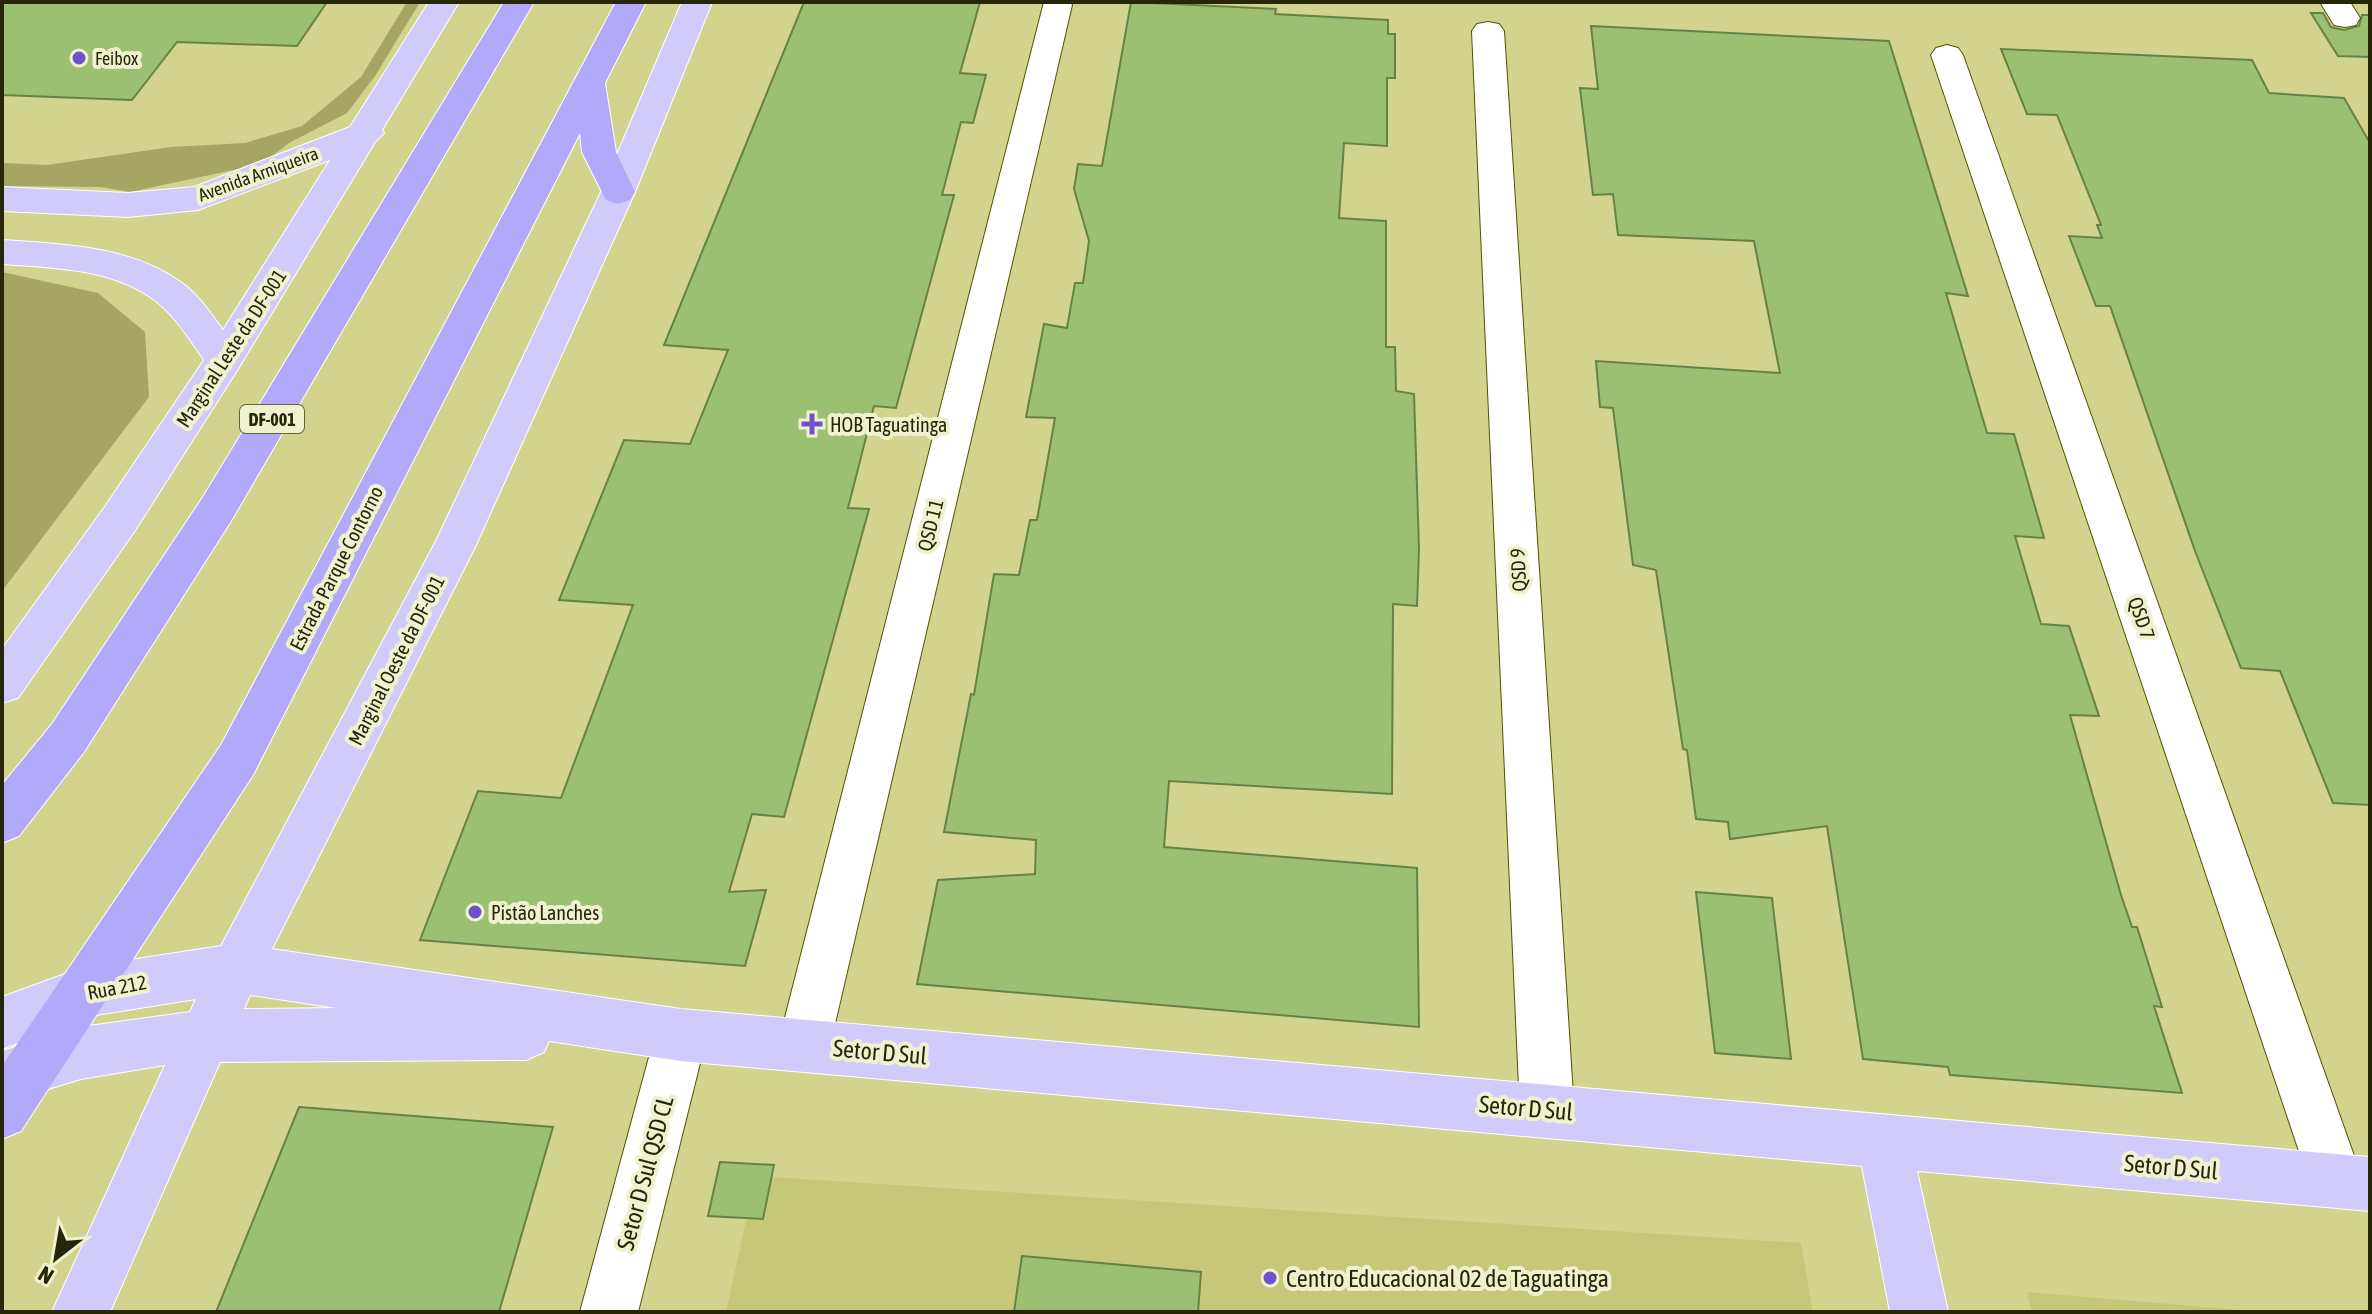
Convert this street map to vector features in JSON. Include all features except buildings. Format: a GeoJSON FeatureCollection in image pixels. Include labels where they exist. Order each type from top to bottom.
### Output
{"type":"FeatureCollection","features":[{"type":"Feature","properties":{"kind":"highway","name":"DF-001"},"geometry":{"type":"LineString","coordinates":[[2,821],[68,738],[217,509],[519,2]]}},
{"type":"Feature","properties":{"kind":"highway","name":"Estrada Parque Contorno"},"geometry":{"type":"LineString","coordinates":[[2,1112],[19,1070],[84,992],[237,760],[631,2]]}},
{"type":"Feature","properties":{"kind":"highway"},"geometry":{"type":"LineString","coordinates":[[589,82],[599,152],[618,192]]}},
{"type":"Feature","properties":{"kind":"main road","name":"Marginal Leste da DF-001"},"geometry":{"type":"LineString","coordinates":[[2,684],[119,520],[225,359],[367,133],[444,2]]}},
{"type":"Feature","properties":{"kind":"main road","name":"Marginal Oeste da DF-001"},"geometry":{"type":"LineString","coordinates":[[81,1312],[236,968],[455,545],[618,192],[697,2]]}},
{"type":"Feature","properties":{"kind":"main road","name":"Avenida Arniqueira"},"geometry":{"type":"LineString","coordinates":[[2,199],[128,205],[198,198],[367,133]]}},
{"type":"Feature","properties":{"kind":"main road"},"geometry":{"type":"LineString","coordinates":[[2,252],[80,258],[134,273],[170,293],[225,359]]}},
{"type":"Feature","properties":{"kind":"main road","name":"Setor D Sul"},"geometry":{"type":"LineString","coordinates":[[236,968],[681,1035],[2353,1182]]}},
{"type":"Feature","properties":{"kind":"main road","name":"Rua 212"},"geometry":{"type":"LineString","coordinates":[[2,1023],[84,992],[236,968]]}},
{"type":"Feature","properties":{"kind":"main road","name":"Setor D Sul"},"geometry":{"type":"LineString","coordinates":[[206,1034],[681,1035]]}},
{"type":"Feature","properties":{"kind":"main road"},"geometry":{"type":"LineString","coordinates":[[19,1070],[113,1044],[206,1034]]}},
{"type":"Feature","properties":{"kind":"main road"},"geometry":{"type":"LineString","coordinates":[[1884,1143],[1919,1312]]}},
{"type":"Feature","properties":{"kind":"street","name":"QSD 11"},"geometry":{"type":"LineString","coordinates":[[804,1045],[1057,5]]}},
{"type":"Feature","properties":{"kind":"street","name":"QSD 9"},"geometry":{"type":"LineString","coordinates":[[1488,31],[1547,1110]]}},
{"type":"Feature","properties":{"kind":"street","name":"QSD 7"},"geometry":{"type":"LineString","coordinates":[[1947,55],[2353,1182]]}},
{"type":"Feature","properties":{"kind":"street","name":"Setor D Sul QSD CL"},"geometry":{"type":"LineString","coordinates":[[609,1312],[681,1035]]}},
{"type":"Feature","properties":{"kind":"shaded area","name":"Centro Educacional 02 de Taguatinga"},"geometry":{"type":"Polygon","coordinates":[[[756,1176],[1801,1243],[1813,1312],[726,1312],[756,1176]]]}},
{"type":"Feature","properties":{"kind":"shaded area"},"geometry":{"type":"Polygon","coordinates":[[[2027,1292],[2265,1312],[2032,1312],[2027,1292]]]}},
{"type":"Feature","properties":{"kind":"green space"},"geometry":{"type":"Polygon","coordinates":[[[407,2],[420,2],[375,76],[347,113],[289,143],[262,164],[130,192],[101,187],[2,186],[2,163],[47,165],[171,147],[245,143],[302,126],[361,77],[407,2]]]}},
{"type":"Feature","properties":{"kind":"green space"},"geometry":{"type":"Polygon","coordinates":[[[2,272],[98,293],[145,332],[149,397],[2,591],[2,272]]]}},
{"type":"Feature","properties":{"kind":"place","name":"Feibox"},"geometry":{"type":"Point","coordinates":[79,58]}},
{"type":"Feature","properties":{"kind":"place","name":"HOB Taguatinga"},"geometry":{"type":"Point","coordinates":[812,424]}},
{"type":"Feature","properties":{"kind":"place","name":"Pistão Lanches"},"geometry":{"type":"Point","coordinates":[475,912]}},
{"type":"Feature","properties":{"kind":"place","name":"Centro Educacional 02 de Taguatinga"},"geometry":{"type":"Point","coordinates":[1270,1278]}}]}
